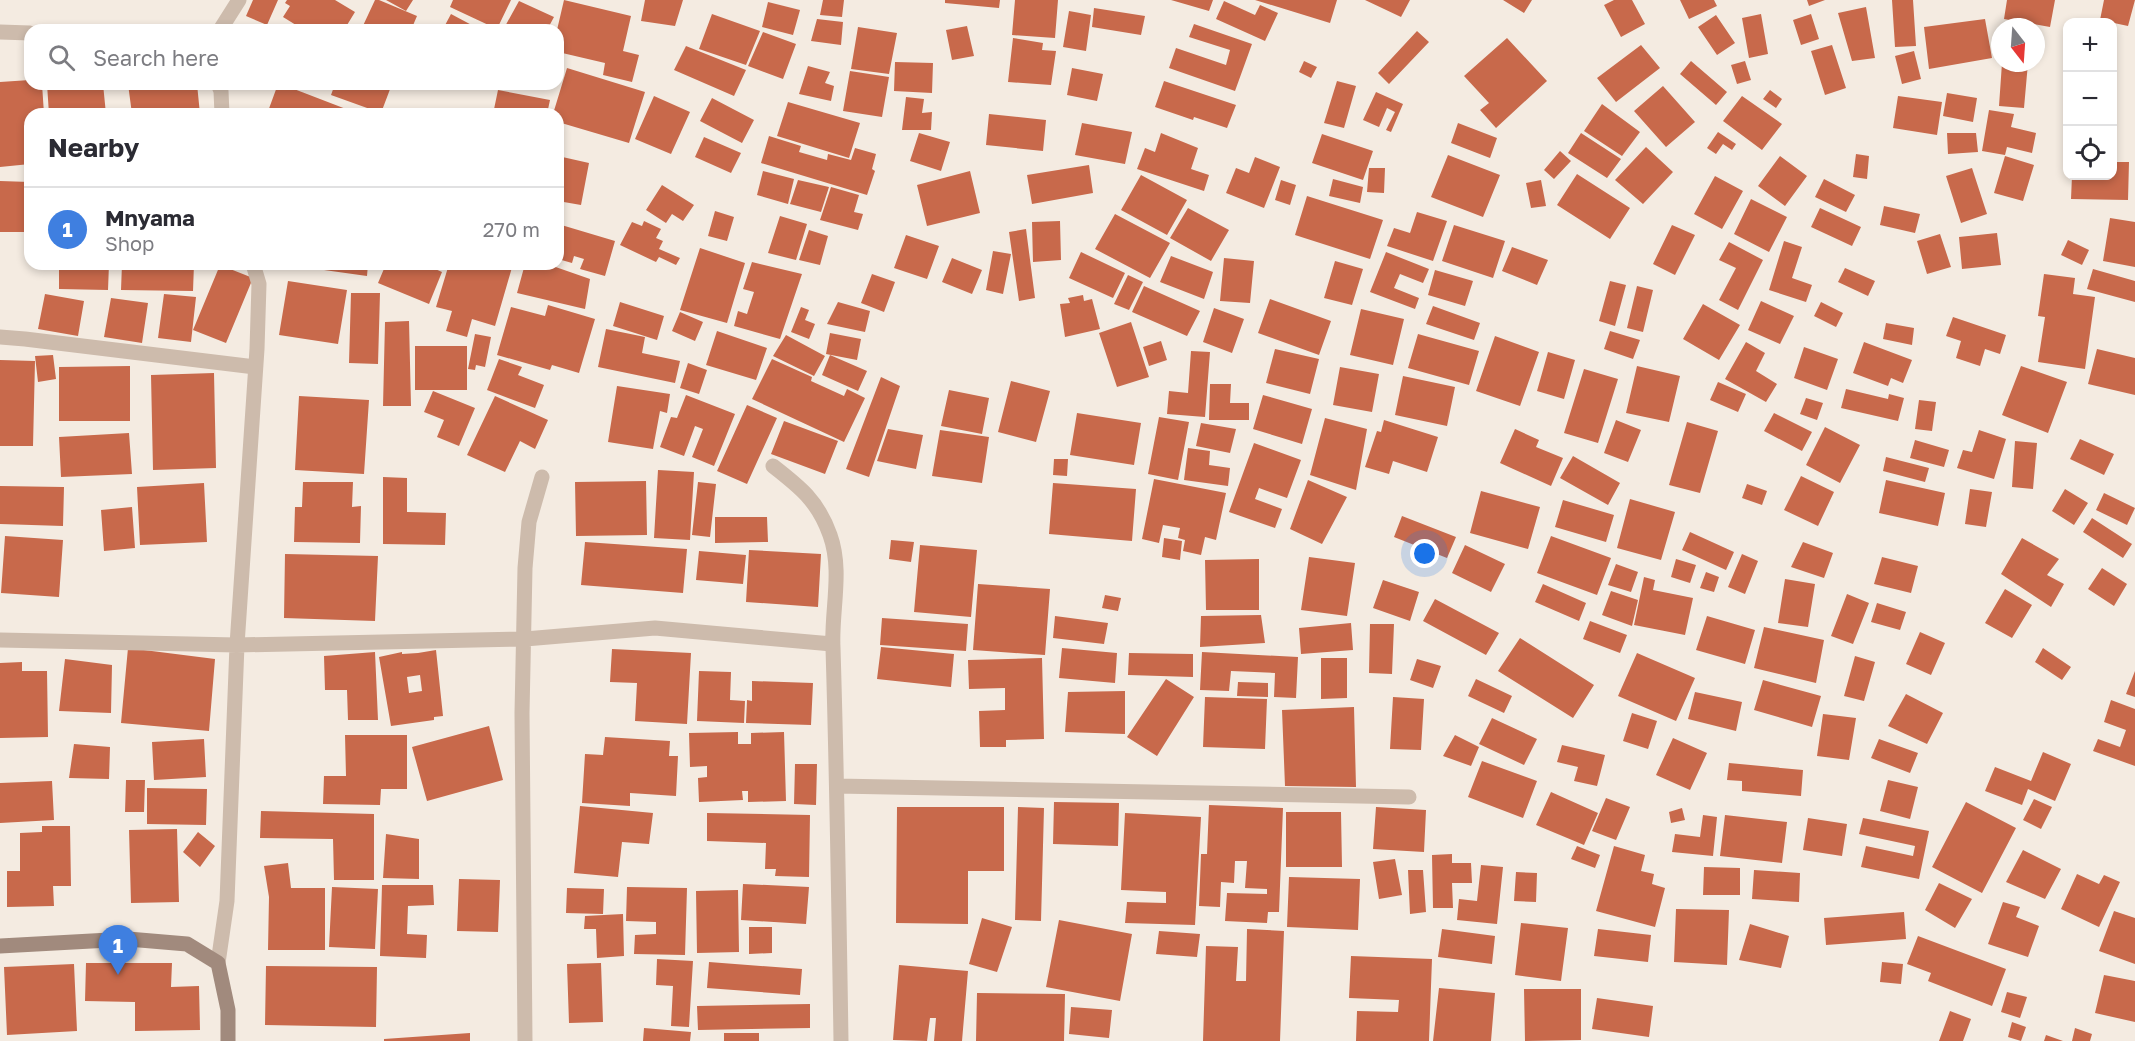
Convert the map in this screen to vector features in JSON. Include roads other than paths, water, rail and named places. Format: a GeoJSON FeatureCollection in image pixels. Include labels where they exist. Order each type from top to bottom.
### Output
{"type":"FeatureCollection","features":[{"type":"Feature","properties":{"kind":"main road"},"geometry":{"type":"LineString","coordinates":[[0,946],[128,939],[187,944],[218,963],[228,1010],[228,1041]]}},
{"type":"Feature","properties":{"kind":"street"},"geometry":{"type":"LineString","coordinates":[[224,24],[238,0]]}},
{"type":"Feature","properties":{"kind":"street"},"geometry":{"type":"LineString","coordinates":[[0,32],[24,33]]}},
{"type":"Feature","properties":{"kind":"street"},"geometry":{"type":"LineString","coordinates":[[221,90],[222,108]]}},
{"type":"Feature","properties":{"kind":"street"},"geometry":{"type":"LineString","coordinates":[[218,963],[227,901],[237,645],[259,284],[255,270]]}},
{"type":"Feature","properties":{"kind":"street"},"geometry":{"type":"LineString","coordinates":[[0,338],[25,339],[255,367]]}},
{"type":"Feature","properties":{"kind":"street"},"geometry":{"type":"LineString","coordinates":[[773,466],[803,489],[816,504],[831,536],[836,563],[832,644],[841,1041]]}},
{"type":"Feature","properties":{"kind":"street"},"geometry":{"type":"LineString","coordinates":[[525,1041],[522,713],[525,568],[529,522],[542,477]]}},
{"type":"Feature","properties":{"kind":"street"},"geometry":{"type":"LineString","coordinates":[[0,640],[237,645],[525,639],[654,628],[832,644]]}},
{"type":"Feature","properties":{"kind":"street"},"geometry":{"type":"LineString","coordinates":[[837,786],[1409,797]]}},
{"type":"Feature","properties":{"kind":"place","name":"Mnyama"},"geometry":{"type":"Point","coordinates":[118,975]}}]}
